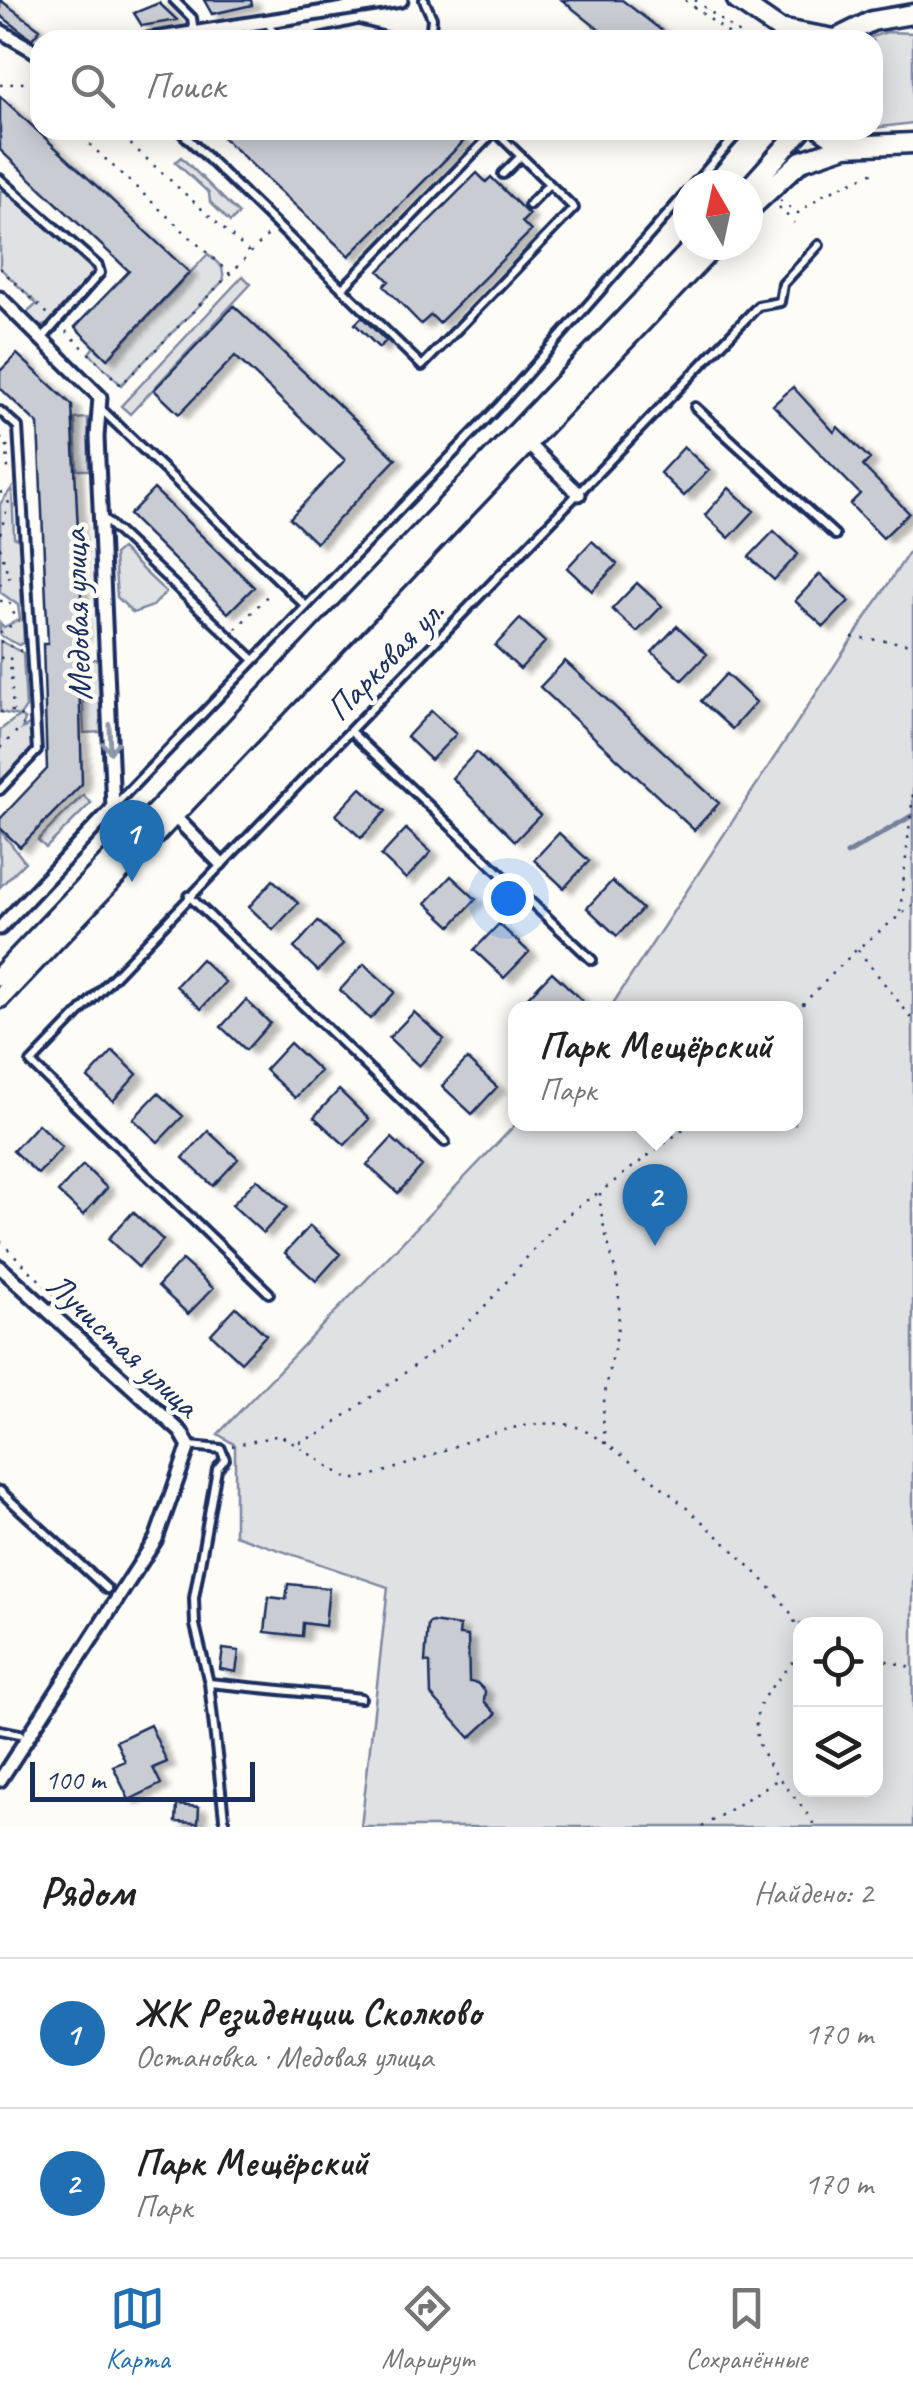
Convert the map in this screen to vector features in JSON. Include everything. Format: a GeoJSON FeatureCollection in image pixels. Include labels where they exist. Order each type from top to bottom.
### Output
{"type":"FeatureCollection","features":[{"type":"Feature","properties":{"kind":"street"},"geometry":{"type":"LineString","coordinates":[[215,30],[339,5],[400,0]]}},
{"type":"Feature","properties":{"kind":"street"},"geometry":{"type":"LineString","coordinates":[[737,0],[782,30]]}},
{"type":"Feature","properties":{"kind":"street"},"geometry":{"type":"LineString","coordinates":[[854,30],[872,21],[913,14]]}},
{"type":"Feature","properties":{"kind":"street"},"geometry":{"type":"LineString","coordinates":[[0,31],[30,48]]}},
{"type":"Feature","properties":{"kind":"street"},"geometry":{"type":"LineString","coordinates":[[763,172],[792,140]]}},
{"type":"Feature","properties":{"kind":"street"},"geometry":{"type":"LineString","coordinates":[[837,140],[846,146]]}},
{"type":"Feature","properties":{"kind":"street"},"geometry":{"type":"LineString","coordinates":[[763,196],[801,161],[846,146],[913,143]]}},
{"type":"Feature","properties":{"kind":"street"},"geometry":{"type":"LineString","coordinates":[[0,976],[680,260]]}},
{"type":"Feature","properties":{"kind":"street"},"geometry":{"type":"LineString","coordinates":[[0,998],[701,260]]}},
{"type":"Feature","properties":{"kind":"street"},"geometry":{"type":"LineString","coordinates":[[0,299],[101,403]]}},
{"type":"Feature","properties":{"kind":"street","name":"Медовая улица"},"geometry":{"type":"LineString","coordinates":[[101,403],[97,437],[112,808]]}},
{"type":"Feature","properties":{"kind":"street"},"geometry":{"type":"LineString","coordinates":[[528,444],[580,494]]}},
{"type":"Feature","properties":{"kind":"street"},"geometry":{"type":"LineString","coordinates":[[0,928],[112,808]]}},
{"type":"Feature","properties":{"kind":"street"},"geometry":{"type":"LineString","coordinates":[[174,816],[220,863]]}},
{"type":"Feature","properties":{"kind":"street","name":"Лучистая улица"},"geometry":{"type":"LineString","coordinates":[[0,1267],[182,1432],[189,1446],[156,1539],[0,1780]]}},
{"type":"Feature","properties":{"kind":"lane"},"geometry":{"type":"LineString","coordinates":[[174,0],[192,18],[194,30]]}},
{"type":"Feature","properties":{"kind":"lane"},"geometry":{"type":"LineString","coordinates":[[424,0],[432,18],[431,30]]}},
{"type":"Feature","properties":{"kind":"lane"},"geometry":{"type":"LineString","coordinates":[[268,22],[272,30]]}},
{"type":"Feature","properties":{"kind":"lane"},"geometry":{"type":"LineString","coordinates":[[189,140],[422,366],[574,208],[505,140]]}},
{"type":"Feature","properties":{"kind":"lane"},"geometry":{"type":"LineString","coordinates":[[342,289],[485,140]]}},
{"type":"Feature","properties":{"kind":"lane"},"geometry":{"type":"LineString","coordinates":[[706,170],[732,140]]}},
{"type":"Feature","properties":{"kind":"lane"},"geometry":{"type":"LineString","coordinates":[[503,174],[521,156]]}},
{"type":"Feature","properties":{"kind":"lane"},"geometry":{"type":"LineString","coordinates":[[0,179],[98,266],[100,273],[41,340]]}},
{"type":"Feature","properties":{"kind":"lane"},"geometry":{"type":"LineString","coordinates":[[529,204],[550,184]]}},
{"type":"Feature","properties":{"kind":"lane"},"geometry":{"type":"LineString","coordinates":[[112,808],[488,418],[673,208]]}},
{"type":"Feature","properties":{"kind":"lane","name":"Парковая ул."},"geometry":{"type":"LineString","coordinates":[[269,1293],[31,1063],[758,306],[780,302],[784,284],[820,245]]}},
{"type":"Feature","properties":{"kind":"lane"},"geometry":{"type":"LineString","coordinates":[[101,403],[306,606]]}},
{"type":"Feature","properties":{"kind":"lane"},"geometry":{"type":"LineString","coordinates":[[695,407],[835,535]]}},
{"type":"Feature","properties":{"kind":"lane"},"geometry":{"type":"LineString","coordinates":[[0,412],[18,427],[37,750],[0,790]]}},
{"type":"Feature","properties":{"kind":"lane"},"geometry":{"type":"LineString","coordinates":[[100,516],[254,660]]}},
{"type":"Feature","properties":{"kind":"lane"},"geometry":{"type":"LineString","coordinates":[[351,732],[592,960]]}},
{"type":"Feature","properties":{"kind":"lane"},"geometry":{"type":"LineString","coordinates":[[189,896],[445,1142]]}},
{"type":"Feature","properties":{"kind":"lane"},"geometry":{"type":"LineString","coordinates":[[189,1446],[221,1449],[225,1459],[217,1470],[194,1598],[195,1625],[209,1682],[226,1827]]}},
{"type":"Feature","properties":{"kind":"lane"},"geometry":{"type":"LineString","coordinates":[[0,1490],[108,1589]]}},
{"type":"Feature","properties":{"kind":"lane"},"geometry":{"type":"LineString","coordinates":[[209,1682],[360,1698]]}},
{"type":"Feature","properties":{"kind":"lane"},"geometry":{"type":"LineString","coordinates":[[0,1730],[20,1734]]}},
{"type":"Feature","properties":{"kind":"path"},"geometry":{"type":"LineString","coordinates":[[685,0],[723,30]]}},
{"type":"Feature","properties":{"kind":"path"},"geometry":{"type":"LineString","coordinates":[[695,0],[733,30]]}},
{"type":"Feature","properties":{"kind":"path"},"geometry":{"type":"LineString","coordinates":[[0,85],[30,82]]}},
{"type":"Feature","properties":{"kind":"path"},"geometry":{"type":"LineString","coordinates":[[84,140],[230,274]]}},
{"type":"Feature","properties":{"kind":"path"},"geometry":{"type":"LineString","coordinates":[[126,140],[250,253]]}},
{"type":"Feature","properties":{"kind":"path"},"geometry":{"type":"LineString","coordinates":[[776,195],[798,213],[824,194],[876,171]]}},
{"type":"Feature","properties":{"kind":"path"},"geometry":{"type":"LineString","coordinates":[[772,200],[794,222]]}},
{"type":"Feature","properties":{"kind":"path"},"geometry":{"type":"LineString","coordinates":[[121,385],[277,226]]}},
{"type":"Feature","properties":{"kind":"path"},"geometry":{"type":"LineString","coordinates":[[0,438],[7,443],[8,469],[0,470]]}},
{"type":"Feature","properties":{"kind":"path"},"geometry":{"type":"LineString","coordinates":[[0,534],[12,488]]}},
{"type":"Feature","properties":{"kind":"path"},"geometry":{"type":"LineString","coordinates":[[0,546],[9,578]]}},
{"type":"Feature","properties":{"kind":"path"},"geometry":{"type":"LineString","coordinates":[[0,585],[26,564]]}},
{"type":"Feature","properties":{"kind":"path"},"geometry":{"type":"LineString","coordinates":[[244,640],[234,632],[274,589]]}},
{"type":"Feature","properties":{"kind":"path"},"geometry":{"type":"LineString","coordinates":[[0,601],[9,602],[16,620]]}},
{"type":"Feature","properties":{"kind":"path"},"geometry":{"type":"LineString","coordinates":[[0,633],[2,625],[29,619]]}},
{"type":"Feature","properties":{"kind":"path"},"geometry":{"type":"LineString","coordinates":[[852,637],[913,644]]}},
{"type":"Feature","properties":{"kind":"path"},"geometry":{"type":"LineString","coordinates":[[0,640],[31,657]]}},
{"type":"Feature","properties":{"kind":"path"},"geometry":{"type":"LineString","coordinates":[[0,658],[10,657],[13,711]]}},
{"type":"Feature","properties":{"kind":"path"},"geometry":{"type":"LineString","coordinates":[[0,712],[13,711],[25,720]]}},
{"type":"Feature","properties":{"kind":"path"},"geometry":{"type":"LineString","coordinates":[[0,748],[35,712]]}},
{"type":"Feature","properties":{"kind":"path"},"geometry":{"type":"LineString","coordinates":[[900,914],[913,794]]}},
{"type":"Feature","properties":{"kind":"path"},"geometry":{"type":"LineString","coordinates":[[803,1004],[857,949],[913,905]]}},
{"type":"Feature","properties":{"kind":"path"},"geometry":{"type":"LineString","coordinates":[[857,949],[913,1020]]}},
{"type":"Feature","properties":{"kind":"path"},"geometry":{"type":"LineString","coordinates":[[297,1443],[322,1433],[475,1315],[541,1236],[568,1211],[600,1192],[681,1131]]}},
{"type":"Feature","properties":{"kind":"path"},"geometry":{"type":"LineString","coordinates":[[600,1192],[599,1211],[619,1296],[616,1352],[600,1411],[607,1446]]}},
{"type":"Feature","properties":{"kind":"path"},"geometry":{"type":"LineString","coordinates":[[221,1449],[280,1435],[297,1443],[332,1472],[350,1480],[418,1463],[502,1430],[543,1423],[576,1426],[607,1446],[753,1570],[788,1610],[793,1623]]}},
{"type":"Feature","properties":{"kind":"path"},"geometry":{"type":"LineString","coordinates":[[883,1660],[913,1668]]}},
{"type":"Feature","properties":{"kind":"path"},"geometry":{"type":"LineString","coordinates":[[793,1662],[762,1701],[758,1716],[761,1750],[778,1779],[816,1827]]}},
{"type":"Feature","properties":{"kind":"path"},"geometry":{"type":"LineString","coordinates":[[702,1827],[778,1779]]}},
{"type":"Feature","properties":{"kind":"shaded area"},"geometry":{"type":"Polygon","coordinates":[[[883,33],[913,33],[913,123],[883,127],[883,33]]]}},
{"type":"Feature","properties":{"kind":"shaded area"},"geometry":{"type":"Polygon","coordinates":[[[181,157],[239,214],[230,222],[210,202],[209,193],[175,162],[181,157]]]}},
{"type":"Feature","properties":{"kind":"shaded area"},"geometry":{"type":"Polygon","coordinates":[[[7,190],[98,275],[57,322],[30,329],[20,319],[37,304],[0,268],[0,191],[7,190]]]}},
{"type":"Feature","properties":{"kind":"shaded area"},"geometry":{"type":"Polygon","coordinates":[[[208,254],[222,267],[224,280],[121,385],[89,353],[94,347],[108,359],[208,254]]]}},
{"type":"Feature","properties":{"kind":"shaded area"},"geometry":{"type":"Polygon","coordinates":[[[243,276],[251,284],[130,414],[121,406],[243,276]]]}},
{"type":"Feature","properties":{"kind":"shaded area"},"geometry":{"type":"Polygon","coordinates":[[[88,418],[89,470],[77,470],[75,419],[88,418]]]}},
{"type":"Feature","properties":{"kind":"shaded area"},"geometry":{"type":"Polygon","coordinates":[[[12,488],[14,537],[25,544],[26,563],[20,568],[24,642],[19,645],[0,635],[0,623],[4,627],[20,619],[18,605],[0,592],[0,504],[12,488]]]}},
{"type":"Feature","properties":{"kind":"shaded area"},"geometry":{"type":"Polygon","coordinates":[[[913,546],[913,1827],[361,1827],[388,1587],[235,1535],[235,1445],[218,1434],[509,1131],[803,1131],[803,1001],[615,1001],[913,546]]]}},
{"type":"Feature","properties":{"kind":"shaded area"},"geometry":{"type":"Polygon","coordinates":[[[121,549],[166,592],[153,606],[133,613],[117,597],[114,555],[121,549]]]}},
{"type":"Feature","properties":{"kind":"shaded area"},"geometry":{"type":"Polygon","coordinates":[[[0,641],[23,653],[26,707],[20,716],[25,720],[22,729],[35,722],[37,751],[0,790],[0,730],[19,716],[0,712],[0,641]]]}},
{"type":"Feature","properties":{"kind":"shaded area"},"geometry":{"type":"Polygon","coordinates":[[[98,659],[101,732],[84,733],[81,660],[98,659]]]}},
{"type":"Feature","properties":{"kind":"shaded area"},"geometry":{"type":"Polygon","coordinates":[[[83,795],[91,803],[46,848],[38,840],[83,795]]]}},
{"type":"Feature","properties":{"kind":"shaded area"},"geometry":{"type":"Polygon","coordinates":[[[0,830],[25,862],[0,887],[0,830]]]}},
{"type":"Feature","properties":{"kind":"building"},"geometry":{"type":"Polygon","coordinates":[[[0,0],[40,29],[30,30],[30,38],[0,15],[0,0]]]}},
{"type":"Feature","properties":{"kind":"building"},"geometry":{"type":"Polygon","coordinates":[[[204,0],[251,0],[252,5],[212,14],[204,0]]]}},
{"type":"Feature","properties":{"kind":"building"},"geometry":{"type":"Polygon","coordinates":[[[562,0],[622,0],[661,30],[600,30],[562,0]]]}},
{"type":"Feature","properties":{"kind":"building"},"geometry":{"type":"Polygon","coordinates":[[[159,3],[177,20],[142,26],[134,13],[159,3]]]}},
{"type":"Feature","properties":{"kind":"building"},"geometry":{"type":"Polygon","coordinates":[[[0,96],[30,124],[30,140],[47,140],[189,272],[107,359],[75,327],[129,271],[0,150],[0,96]]]}},
{"type":"Feature","properties":{"kind":"building"},"geometry":{"type":"Polygon","coordinates":[[[226,140],[465,140],[349,256],[226,140]]]}},
{"type":"Feature","properties":{"kind":"building"},"geometry":{"type":"Polygon","coordinates":[[[477,173],[486,182],[491,177],[529,215],[522,222],[531,231],[439,323],[431,315],[421,324],[384,286],[389,281],[379,271],[477,173]]]}},
{"type":"Feature","properties":{"kind":"building"},"geometry":{"type":"Polygon","coordinates":[[[234,306],[396,459],[316,543],[290,518],[345,460],[235,356],[179,414],[154,390],[234,306]]]}},
{"type":"Feature","properties":{"kind":"building"},"geometry":{"type":"Polygon","coordinates":[[[362,317],[386,341],[379,348],[355,324],[362,317]]]}},
{"type":"Feature","properties":{"kind":"building"},"geometry":{"type":"Polygon","coordinates":[[[17,354],[72,405],[83,636],[78,636],[82,784],[20,847],[0,828],[0,819],[47,769],[43,644],[48,644],[38,424],[0,388],[0,371],[17,354]]]}},
{"type":"Feature","properties":{"kind":"building"},"geometry":{"type":"Polygon","coordinates":[[[793,387],[834,432],[838,427],[870,459],[863,466],[909,513],[883,538],[850,504],[860,494],[773,405],[793,387]]]}},
{"type":"Feature","properties":{"kind":"building"},"geometry":{"type":"Polygon","coordinates":[[[684,447],[709,470],[684,496],[660,473],[684,447]]]}},
{"type":"Feature","properties":{"kind":"building"},"geometry":{"type":"Polygon","coordinates":[[[729,488],[754,511],[729,538],[705,515],[729,488]]]}},
{"type":"Feature","properties":{"kind":"building"},"geometry":{"type":"Polygon","coordinates":[[[154,489],[254,587],[228,613],[129,515],[154,489]]]}},
{"type":"Feature","properties":{"kind":"building"},"geometry":{"type":"Polygon","coordinates":[[[774,531],[798,554],[774,580],[749,557],[774,531]]]}},
{"type":"Feature","properties":{"kind":"building"},"geometry":{"type":"Polygon","coordinates":[[[592,541],[617,564],[592,591],[567,568],[592,541]]]}},
{"type":"Feature","properties":{"kind":"building"},"geometry":{"type":"Polygon","coordinates":[[[820,574],[849,601],[824,627],[795,601],[820,574]]]}},
{"type":"Feature","properties":{"kind":"building"},"geometry":{"type":"Polygon","coordinates":[[[637,583],[662,606],[637,632],[612,609],[637,583]]]}},
{"type":"Feature","properties":{"kind":"building"},"geometry":{"type":"Polygon","coordinates":[[[520,619],[545,642],[520,669],[495,646],[520,619]]]}},
{"type":"Feature","properties":{"kind":"building"},"geometry":{"type":"Polygon","coordinates":[[[677,626],[707,654],[682,680],[652,652],[677,626]]]}},
{"type":"Feature","properties":{"kind":"building"},"geometry":{"type":"Polygon","coordinates":[[[565,661],[719,803],[694,830],[540,687],[565,661]]]}},
{"type":"Feature","properties":{"kind":"building"},"geometry":{"type":"Polygon","coordinates":[[[726,674],[756,702],[732,729],[701,701],[726,674]]]}},
{"type":"Feature","properties":{"kind":"building"},"geometry":{"type":"Polygon","coordinates":[[[431,711],[456,734],[431,760],[407,737],[431,711]]]}},
{"type":"Feature","properties":{"kind":"building"},"geometry":{"type":"Polygon","coordinates":[[[476,752],[540,815],[515,841],[452,778],[476,752]]]}},
{"type":"Feature","properties":{"kind":"building"},"geometry":{"type":"Polygon","coordinates":[[[361,788],[386,811],[361,838],[336,815],[361,788]]]}},
{"type":"Feature","properties":{"kind":"building"},"geometry":{"type":"Polygon","coordinates":[[[406,829],[431,852],[406,879],[381,856],[406,829]]]}},
{"type":"Feature","properties":{"kind":"building"},"geometry":{"type":"Polygon","coordinates":[[[559,833],[589,861],[564,888],[534,860],[559,833]]]}},
{"type":"Feature","properties":{"kind":"building"},"geometry":{"type":"Polygon","coordinates":[[[451,876],[476,899],[451,926],[426,903],[451,876]]]}},
{"type":"Feature","properties":{"kind":"building"},"geometry":{"type":"Polygon","coordinates":[[[273,880],[298,903],[273,930],[249,907],[273,880]]]}},
{"type":"Feature","properties":{"kind":"building"},"geometry":{"type":"Polygon","coordinates":[[[612,881],[642,909],[617,936],[587,908],[612,881]]]}},
{"type":"Feature","properties":{"kind":"building"},"geometry":{"type":"Polygon","coordinates":[[[318,921],[343,944],[318,971],[294,948],[318,921]]]}},
{"type":"Feature","properties":{"kind":"building"},"geometry":{"type":"Polygon","coordinates":[[[499,924],[529,952],[504,978],[474,950],[499,924]]]}},
{"type":"Feature","properties":{"kind":"building"},"geometry":{"type":"Polygon","coordinates":[[[201,959],[225,982],[201,1009],[176,986],[201,959]]]}},
{"type":"Feature","properties":{"kind":"building"},"geometry":{"type":"Polygon","coordinates":[[[364,964],[395,992],[370,1019],[340,990],[364,964]]]}},
{"type":"Feature","properties":{"kind":"building"},"geometry":{"type":"Polygon","coordinates":[[[552,972],[582,1000],[531,1001],[527,998],[552,972]]]}},
{"type":"Feature","properties":{"kind":"building"},"geometry":{"type":"Polygon","coordinates":[[[246,1000],[270,1023],[246,1050],[221,1027],[246,1000]]]}},
{"type":"Feature","properties":{"kind":"building"},"geometry":{"type":"Polygon","coordinates":[[[414,1012],[444,1039],[419,1066],[389,1038],[414,1012]]]}},
{"type":"Feature","properties":{"kind":"building"},"geometry":{"type":"Polygon","coordinates":[[[290,1043],[320,1071],[295,1098],[265,1070],[290,1043]]]}},
{"type":"Feature","properties":{"kind":"building"},"geometry":{"type":"Polygon","coordinates":[[[113,1051],[137,1074],[113,1101],[88,1078],[113,1051]]]}},
{"type":"Feature","properties":{"kind":"building"},"geometry":{"type":"Polygon","coordinates":[[[467,1059],[497,1087],[472,1114],[442,1086],[467,1059]]]}},
{"type":"Feature","properties":{"kind":"building"},"geometry":{"type":"Polygon","coordinates":[[[339,1090],[369,1119],[345,1145],[314,1117],[339,1090]]]}},
{"type":"Feature","properties":{"kind":"building"},"geometry":{"type":"Polygon","coordinates":[[[158,1093],[183,1116],[158,1142],[133,1119],[158,1093]]]}},
{"type":"Feature","properties":{"kind":"building"},"geometry":{"type":"Polygon","coordinates":[[[38,1124],[62,1147],[38,1174],[13,1151],[38,1124]]]}},
{"type":"Feature","properties":{"kind":"building"},"geometry":{"type":"Polygon","coordinates":[[[208,1131],[238,1159],[213,1186],[183,1158],[208,1131]]]}},
{"type":"Feature","properties":{"kind":"building"},"geometry":{"type":"Polygon","coordinates":[[[392,1138],[422,1166],[398,1193],[367,1165],[392,1138]]]}},
{"type":"Feature","properties":{"kind":"building"},"geometry":{"type":"Polygon","coordinates":[[[83,1165],[107,1188],[83,1215],[58,1192],[83,1165]]]}},
{"type":"Feature","properties":{"kind":"building"},"geometry":{"type":"Polygon","coordinates":[[[257,1179],[287,1207],[263,1233],[232,1205],[257,1179]]]}},
{"type":"Feature","properties":{"kind":"building"},"geometry":{"type":"Polygon","coordinates":[[[133,1212],[163,1240],[138,1267],[108,1239],[133,1212]]]}},
{"type":"Feature","properties":{"kind":"building"},"geometry":{"type":"Polygon","coordinates":[[[310,1226],[340,1254],[316,1281],[285,1253],[310,1226]]]}},
{"type":"Feature","properties":{"kind":"building"},"geometry":{"type":"Polygon","coordinates":[[[182,1260],[213,1288],[188,1314],[158,1286],[182,1260]]]}},
{"type":"Feature","properties":{"kind":"building"},"geometry":{"type":"Polygon","coordinates":[[[236,1307],[266,1335],[241,1362],[211,1334],[236,1307]]]}},
{"type":"Feature","properties":{"kind":"building"},"geometry":{"type":"Polygon","coordinates":[[[288,1584],[329,1588],[325,1626],[303,1623],[302,1636],[265,1632],[269,1597],[286,1599],[288,1584]]]}},
{"type":"Feature","properties":{"kind":"building"},"geometry":{"type":"Polygon","coordinates":[[[428,1624],[460,1626],[459,1635],[468,1636],[469,1682],[477,1683],[485,1691],[484,1701],[496,1714],[470,1738],[431,1695],[430,1663],[425,1662],[428,1624]]]}},
{"type":"Feature","properties":{"kind":"building"},"geometry":{"type":"Polygon","coordinates":[[[223,1649],[239,1651],[236,1672],[220,1669],[223,1649]]]}},
{"type":"Feature","properties":{"kind":"building"},"geometry":{"type":"Polygon","coordinates":[[[150,1725],[167,1762],[153,1768],[161,1784],[129,1800],[113,1766],[125,1761],[116,1741],[150,1725]]]}},
{"type":"Feature","properties":{"kind":"building"},"geometry":{"type":"Polygon","coordinates":[[[177,1805],[199,1807],[198,1823],[176,1822],[177,1805]]]}},
{"type":"Feature","properties":{"kind":"waterway"},"geometry":{"type":"LineString","coordinates":[[847,854],[913,815]]}},
{"type":"Feature","properties":{"kind":"place","name":"ЖК Резиденции Сколково"},"geometry":{"type":"Point","coordinates":[132,882]}},
{"type":"Feature","properties":{"kind":"place","name":"Парк Мещёрский"},"geometry":{"type":"Point","coordinates":[655,1246]}}]}
